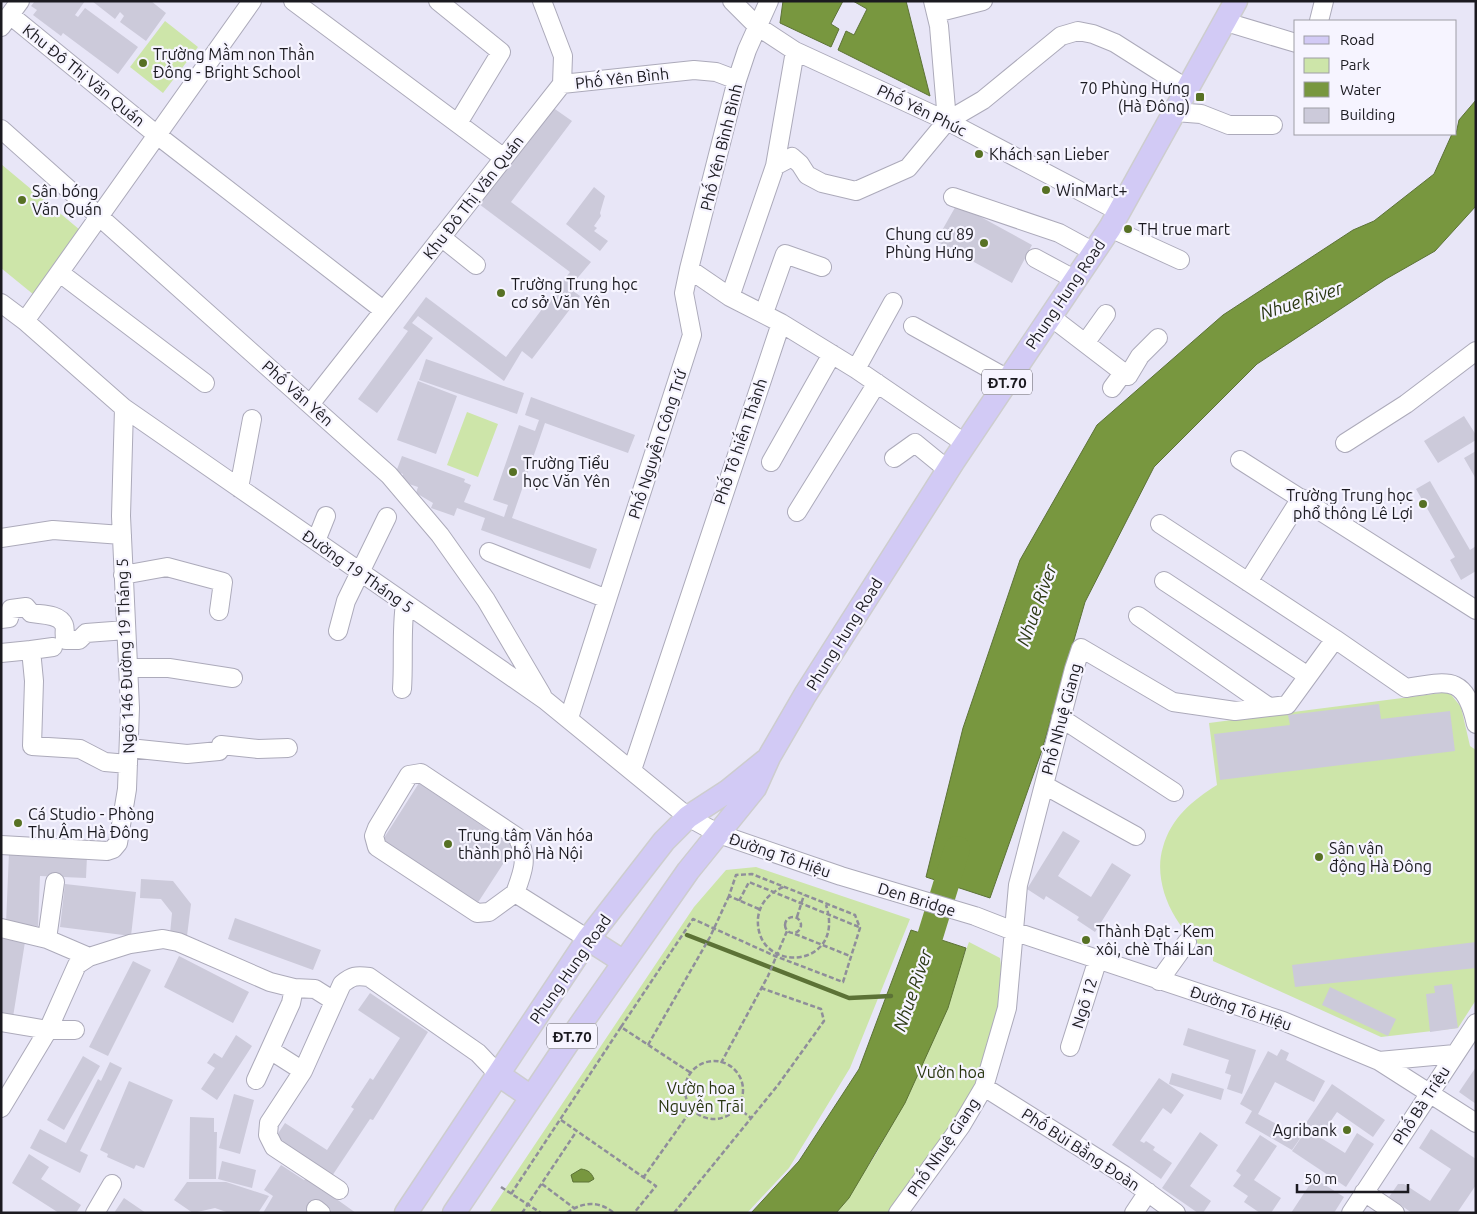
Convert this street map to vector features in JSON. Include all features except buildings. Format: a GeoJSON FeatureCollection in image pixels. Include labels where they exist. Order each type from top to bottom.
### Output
{"type":"FeatureCollection","features":[{"type":"Feature","properties":{"kind":"main road","name":"Phung Hung Road"},"geometry":{"type":"LineString","coordinates":[[454,1213],[688,871],[720,834],[755,788],[769,757],[805,695],[948,470],[1114,220],[1236,1]]}},
{"type":"Feature","properties":{"kind":"main road","name":"Phung Hung Road"},"geometry":{"type":"LineString","coordinates":[[406,1213],[588,939],[664,841],[688,817],[728,791],[769,757]]}},
{"type":"Feature","properties":{"kind":"main road"},"geometry":{"type":"LineString","coordinates":[[588,939],[624,962]]}},
{"type":"Feature","properties":{"kind":"main road"},"geometry":{"type":"LineString","coordinates":[[499,1075],[532,1098]]}},
{"type":"Feature","properties":{"kind":"street","name":"Khu Đô Thị Văn Quán"},"geometry":{"type":"LineString","coordinates":[[25,321],[252,1]]}},
{"type":"Feature","properties":{"kind":"street"},"geometry":{"type":"LineString","coordinates":[[293,1],[504,158]]}},
{"type":"Feature","properties":{"kind":"street"},"geometry":{"type":"LineString","coordinates":[[438,1],[502,52],[458,123]]}},
{"type":"Feature","properties":{"kind":"street","name":"Phố Yên Bình"},"geometry":{"type":"LineString","coordinates":[[542,1],[563,56],[562,84],[694,70],[716,72],[737,80]]}},
{"type":"Feature","properties":{"kind":"street","name":"Phố Yên Phúc"},"geometry":{"type":"LineString","coordinates":[[732,1],[757,26],[796,51],[946,120],[1180,260]]}},
{"type":"Feature","properties":{"kind":"street","name":"Phố Yên Bình Bình"},"geometry":{"type":"LineString","coordinates":[[689,269],[737,80],[757,26],[769,1]]}},
{"type":"Feature","properties":{"kind":"street"},"geometry":{"type":"LineString","coordinates":[[946,120],[939,26],[934,7],[983,1]]}},
{"type":"Feature","properties":{"kind":"street"},"geometry":{"type":"LineString","coordinates":[[1318,20],[1324,1]]}},
{"type":"Feature","properties":{"kind":"street","name":"Khu Đô Thị Văn Quán"},"geometry":{"type":"LineString","coordinates":[[10,14],[158,135],[383,310]]}},
{"type":"Feature","properties":{"kind":"street"},"geometry":{"type":"LineString","coordinates":[[1226,22],[1294,42]]}},
{"type":"Feature","properties":{"kind":"street"},"geometry":{"type":"LineString","coordinates":[[775,166],[792,157],[800,164],[807,176],[822,183],[856,191],[908,168],[946,120],[983,100],[1061,36],[1078,31],[1093,34],[1115,43],[1188,90]]}},
{"type":"Feature","properties":{"kind":"street"},"geometry":{"type":"LineString","coordinates":[[730,296],[775,166],[796,51]]}},
{"type":"Feature","properties":{"kind":"street","name":"Khu Đô Thị Văn Quán"},"geometry":{"type":"LineString","coordinates":[[312,404],[383,310],[562,84]]}},
{"type":"Feature","properties":{"kind":"street"},"geometry":{"type":"LineString","coordinates":[[1175,112],[1201,114],[1229,125],[1273,125]]}},
{"type":"Feature","properties":{"kind":"street","name":"Phố Văn Yên"},"geometry":{"type":"LineString","coordinates":[[1,129],[312,404],[389,475],[440,535],[486,600],[545,700]]}},
{"type":"Feature","properties":{"kind":"street"},"geometry":{"type":"LineString","coordinates":[[953,197],[1050,230],[1092,251]]}},
{"type":"Feature","properties":{"kind":"street"},"geometry":{"type":"LineString","coordinates":[[441,237],[476,266]]}},
{"type":"Feature","properties":{"kind":"street"},"geometry":{"type":"LineString","coordinates":[[764,313],[785,254],[822,267]]}},
{"type":"Feature","properties":{"kind":"street"},"geometry":{"type":"LineString","coordinates":[[1034,258],[1074,279]]}},
{"type":"Feature","properties":{"kind":"street"},"geometry":{"type":"LineString","coordinates":[[689,269],[730,296],[764,313],[856,369],[966,444]]}},
{"type":"Feature","properties":{"kind":"street","name":"Phố Nguyễn Công Trứ"},"geometry":{"type":"LineString","coordinates":[[569,718],[692,335],[684,293],[689,269]]}},
{"type":"Feature","properties":{"kind":"street"},"geometry":{"type":"LineString","coordinates":[[60,272],[205,383]]}},
{"type":"Feature","properties":{"kind":"street"},"geometry":{"type":"LineString","coordinates":[[856,369],[893,302]]}},
{"type":"Feature","properties":{"kind":"street","name":"Đường 19 Tháng 5"},"geometry":{"type":"LineString","coordinates":[[1,303],[25,321],[124,408],[545,700],[688,817],[720,834]]}},
{"type":"Feature","properties":{"kind":"street"},"geometry":{"type":"LineString","coordinates":[[1086,342],[1106,314]]}},
{"type":"Feature","properties":{"kind":"street"},"geometry":{"type":"LineString","coordinates":[[1051,317],[1128,376],[1140,356],[1158,338]]}},
{"type":"Feature","properties":{"kind":"street","name":"Phố Tô hiến Thành"},"geometry":{"type":"LineString","coordinates":[[632,770],[781,323]]}},
{"type":"Feature","properties":{"kind":"street"},"geometry":{"type":"LineString","coordinates":[[913,326],[1008,379]]}},
{"type":"Feature","properties":{"kind":"street"},"geometry":{"type":"LineString","coordinates":[[1345,443],[1406,404],[1476,350]]}},
{"type":"Feature","properties":{"kind":"street"},"geometry":{"type":"LineString","coordinates":[[771,462],[832,354]]}},
{"type":"Feature","properties":{"kind":"street"},"geometry":{"type":"LineString","coordinates":[[1112,388],[1123,373]]}},
{"type":"Feature","properties":{"kind":"street"},"geometry":{"type":"LineString","coordinates":[[797,512],[878,383]]}},
{"type":"Feature","properties":{"kind":"street","name":"Ngõ 146 Đường 19 Tháng 5"},"geometry":{"type":"LineString","coordinates":[[1,845],[113,850],[118,843],[129,756],[129,668],[122,534],[124,408]]}},
{"type":"Feature","properties":{"kind":"street"},"geometry":{"type":"LineString","coordinates":[[238,488],[252,419]]}},
{"type":"Feature","properties":{"kind":"street"},"geometry":{"type":"LineString","coordinates":[[894,458],[915,443],[948,470]]}},
{"type":"Feature","properties":{"kind":"street"},"geometry":{"type":"LineString","coordinates":[[1240,460],[1476,610]]}},
{"type":"Feature","properties":{"kind":"street"},"geometry":{"type":"LineString","coordinates":[[1248,582],[1301,498]]}},
{"type":"Feature","properties":{"kind":"street"},"geometry":{"type":"LineString","coordinates":[[316,541],[326,516]]}},
{"type":"Feature","properties":{"kind":"street"},"geometry":{"type":"LineString","coordinates":[[338,631],[346,601],[387,517]]}},
{"type":"Feature","properties":{"kind":"street"},"geometry":{"type":"LineString","coordinates":[[1160,524],[1406,688],[1437,683],[1456,686],[1464,691],[1471,703],[1476,724]]}},
{"type":"Feature","properties":{"kind":"street"},"geometry":{"type":"LineString","coordinates":[[1,538],[53,530],[122,534]]}},
{"type":"Feature","properties":{"kind":"street"},"geometry":{"type":"LineString","coordinates":[[489,552],[607,599]]}},
{"type":"Feature","properties":{"kind":"street"},"geometry":{"type":"LineString","coordinates":[[123,575],[167,567],[223,582],[219,611]]}},
{"type":"Feature","properties":{"kind":"street"},"geometry":{"type":"LineString","coordinates":[[1164,581],[1308,676]]}},
{"type":"Feature","properties":{"kind":"street"},"geometry":{"type":"LineString","coordinates":[[402,689],[405,645],[402,626],[405,604]]}},
{"type":"Feature","properties":{"kind":"street"},"geometry":{"type":"LineString","coordinates":[[1,619],[9,618],[11,609],[26,607],[31,613],[49,614],[64,625],[64,637],[66,640],[79,640],[86,633],[126,630]]}},
{"type":"Feature","properties":{"kind":"street"},"geometry":{"type":"LineString","coordinates":[[1138,616],[1269,707]]}},
{"type":"Feature","properties":{"kind":"street","name":"Phố Nhuệ Giang"},"geometry":{"type":"LineString","coordinates":[[898,1213],[961,1126],[984,1087],[1007,1008],[1016,932],[1018,885],[1081,648],[1173,702],[1235,711],[1287,705],[1335,639]]}},
{"type":"Feature","properties":{"kind":"street"},"geometry":{"type":"LineString","coordinates":[[1,653],[53,647]]}},
{"type":"Feature","properties":{"kind":"street"},"geometry":{"type":"LineString","coordinates":[[31,650],[34,681],[32,746],[80,749],[105,762],[129,756],[218,751],[221,745],[258,749],[288,748]]}},
{"type":"Feature","properties":{"kind":"street"},"geometry":{"type":"LineString","coordinates":[[129,668],[169,668],[233,678]]}},
{"type":"Feature","properties":{"kind":"street"},"geometry":{"type":"LineString","coordinates":[[1061,718],[1174,792]]}},
{"type":"Feature","properties":{"kind":"street"},"geometry":{"type":"LineString","coordinates":[[420,773],[517,836],[524,854],[524,869],[515,893],[489,912],[476,913],[377,847],[374,836],[377,828],[409,775],[420,773]]}},
{"type":"Feature","properties":{"kind":"street"},"geometry":{"type":"LineString","coordinates":[[1044,785],[1136,836]]}},
{"type":"Feature","properties":{"kind":"street","name":"Đường Tô Hiệu"},"geometry":{"type":"LineString","coordinates":[[720,834],[841,876]]}},
{"type":"Feature","properties":{"kind":"street","name":"Den Bridge"},"geometry":{"type":"LineString","coordinates":[[841,876],[993,923]]}},
{"type":"Feature","properties":{"kind":"street"},"geometry":{"type":"LineString","coordinates":[[47,939],[55,882]]}},
{"type":"Feature","properties":{"kind":"street"},"geometry":{"type":"LineString","coordinates":[[515,893],[588,939]]}},
{"type":"Feature","properties":{"kind":"street","name":"Đường Tô Hiệu"},"geometry":{"type":"LineString","coordinates":[[993,923],[1283,1021],[1379,1061],[1476,1123]]}},
{"type":"Feature","properties":{"kind":"street"},"geometry":{"type":"LineString","coordinates":[[1,928],[47,939],[89,957]]}},
{"type":"Feature","properties":{"kind":"street"},"geometry":{"type":"LineString","coordinates":[[1,1108],[48,1030],[77,965],[89,957],[130,944],[163,939],[178,942],[270,982],[294,988],[315,989],[334,1001]]}},
{"type":"Feature","properties":{"kind":"street"},"geometry":{"type":"LineString","coordinates":[[1159,980],[1187,942]]}},
{"type":"Feature","properties":{"kind":"street","name":"Ngõ 12"},"geometry":{"type":"LineString","coordinates":[[1070,1047],[1098,959]]}},
{"type":"Feature","properties":{"kind":"street"},"geometry":{"type":"LineString","coordinates":[[339,1190],[274,1147],[268,1135],[269,1123],[303,1070],[342,984],[352,976],[369,977],[478,1053],[499,1075]]}},
{"type":"Feature","properties":{"kind":"street"},"geometry":{"type":"LineString","coordinates":[[256,1080],[291,1003],[294,988]]}},
{"type":"Feature","properties":{"kind":"street"},"geometry":{"type":"LineString","coordinates":[[1,1022],[48,1030],[75,1030]]}},
{"type":"Feature","properties":{"kind":"street","name":"Phố Bà Triệu"},"geometry":{"type":"LineString","coordinates":[[1350,1213],[1370,1202],[1430,1093],[1476,1022]]}},
{"type":"Feature","properties":{"kind":"street"},"geometry":{"type":"LineString","coordinates":[[270,1050],[303,1070]]}},
{"type":"Feature","properties":{"kind":"street"},"geometry":{"type":"LineString","coordinates":[[1379,1061],[1454,1054]]}},
{"type":"Feature","properties":{"kind":"street","name":"Phố Bùi Bằng Đoàn"},"geometry":{"type":"LineString","coordinates":[[984,1087],[1148,1192],[1176,1213]]}},
{"type":"Feature","properties":{"kind":"street"},"geometry":{"type":"LineString","coordinates":[[96,1213],[112,1184]]}},
{"type":"Feature","properties":{"kind":"street"},"geometry":{"type":"LineString","coordinates":[[1134,1213],[1148,1192]]}},
{"type":"Feature","properties":{"kind":"street"},"geometry":{"type":"LineString","coordinates":[[1370,1202],[1395,1213]]}},
{"type":"Feature","properties":{"kind":"path"},"geometry":{"type":"LineString","coordinates":[[511,1194],[693,919],[714,929],[843,982],[860,928],[855,915],[752,874],[736,875],[728,896],[714,929],[710,937],[648,1045]]}},
{"type":"Feature","properties":{"kind":"path"},"geometry":{"type":"LineString","coordinates":[[739,901],[749,882],[860,928]]}},
{"type":"Feature","properties":{"kind":"path"},"geometry":{"type":"LineString","coordinates":[[783,887],[773,892],[759,910],[758,925],[761,937],[776,955],[787,958],[799,958],[810,955],[822,946],[830,928],[830,916],[826,904]]}},
{"type":"Feature","properties":{"kind":"path"},"geometry":{"type":"LineString","coordinates":[[797,917],[804,895]]}},
{"type":"Feature","properties":{"kind":"path"},"geometry":{"type":"LineString","coordinates":[[728,896],[759,910]]}},
{"type":"Feature","properties":{"kind":"path"},"geometry":{"type":"LineString","coordinates":[[722,1063],[768,976],[787,931],[785,926],[787,920],[791,917],[797,917],[801,921],[800,931],[795,934]]}},
{"type":"Feature","properties":{"kind":"path"},"geometry":{"type":"LineString","coordinates":[[787,931],[850,956]]}},
{"type":"Feature","properties":{"kind":"path"},"geometry":{"type":"LineString","coordinates":[[674,1213],[751,1118],[824,1021],[821,1009],[761,988]]}},
{"type":"Feature","properties":{"kind":"path"},"geometry":{"type":"LineString","coordinates":[[621,1027],[691,1073]]}},
{"type":"Feature","properties":{"kind":"path"},"geometry":{"type":"LineString","coordinates":[[707,1062],[722,1063],[734,1069],[740,1077],[742,1097],[737,1107],[723,1118],[713,1119],[704,1117],[692,1109],[686,1098],[685,1088],[691,1073],[707,1062]]}},
{"type":"Feature","properties":{"kind":"path"},"geometry":{"type":"LineString","coordinates":[[737,1107],[751,1118]]}},
{"type":"Feature","properties":{"kind":"path"},"geometry":{"type":"LineString","coordinates":[[643,1178],[692,1109]]}},
{"type":"Feature","properties":{"kind":"path"},"geometry":{"type":"LineString","coordinates":[[561,1120],[656,1186],[634,1213]]}},
{"type":"Feature","properties":{"kind":"path"},"geometry":{"type":"LineString","coordinates":[[522,1213],[576,1132]]}},
{"type":"Feature","properties":{"kind":"path"},"geometry":{"type":"LineString","coordinates":[[542,1184],[574,1208]]}},
{"type":"Feature","properties":{"kind":"path"},"geometry":{"type":"LineString","coordinates":[[501,1187],[541,1213]]}},
{"type":"Feature","properties":{"kind":"path"},"geometry":{"type":"LineString","coordinates":[[567,1213],[584,1204],[608,1207],[614,1213]]}},
{"type":"Feature","properties":{"kind":"green space"},"geometry":{"type":"Polygon","coordinates":[[[165,21],[198,47],[163,93],[130,67],[165,21]]]}},
{"type":"Feature","properties":{"kind":"green space","name":"Sân bóng Văn Quán"},"geometry":{"type":"Polygon","coordinates":[[[1,164],[86,235],[39,299],[1,268],[1,164]]]}},
{"type":"Feature","properties":{"kind":"green space"},"geometry":{"type":"Polygon","coordinates":[[[467,412],[498,424],[478,477],[447,465],[467,412]]]}},
{"type":"Feature","properties":{"kind":"green space","name":"Sân vận động Hà Đông"},"geometry":{"type":"Polygon","coordinates":[[[1449,692],[1461,707],[1470,746],[1476,750],[1476,1000],[1458,1028],[1381,1037],[1213,961],[1213,953],[1189,935],[1170,908],[1164,893],[1160,862],[1163,847],[1171,827],[1191,804],[1217,785],[1209,723],[1449,692]]]}},
{"type":"Feature","properties":{"kind":"green space","name":"Vườn hoa Nguyễn Trãi"},"geometry":{"type":"Polygon","coordinates":[[[756,867],[910,919],[850,1068],[789,1168],[747,1213],[489,1213],[694,907],[726,870],[756,867]]]}},
{"type":"Feature","properties":{"kind":"green space","name":"Vườn hoa"},"geometry":{"type":"Polygon","coordinates":[[[969,942],[1000,958],[1006,1006],[980,1085],[894,1213],[834,1213],[860,1179],[895,1119],[940,1019],[969,942]]]}},
{"type":"Feature","properties":{"kind":"water"},"geometry":{"type":"Polygon","coordinates":[[[783,1],[843,1],[831,24],[839,29],[831,47],[780,23],[783,1]]]}},
{"type":"Feature","properties":{"kind":"water"},"geometry":{"type":"Polygon","coordinates":[[[853,1],[906,1],[930,96],[838,50],[846,31],[854,35],[867,9],[853,1]]]}},
{"type":"Feature","properties":{"kind":"water"},"geometry":{"type":"Polygon","coordinates":[[[1476,100],[1476,206],[1435,251],[1386,279],[1257,364],[1154,467],[1085,602],[1042,750],[990,898],[926,877],[963,728],[1020,560],[1097,425],[1223,315],[1353,230],[1374,221],[1434,174],[1452,135],[1457,135],[1459,120],[1476,100]]]}},
{"type":"Feature","properties":{"kind":"water"},"geometry":{"type":"Polygon","coordinates":[[[911,930],[966,948],[948,1008],[905,1103],[849,1198],[836,1213],[751,1213],[799,1161],[859,1069],[911,930]]]}},
{"type":"Feature","properties":{"kind":"water"},"geometry":{"type":"Polygon","coordinates":[[[581,1169],[589,1172],[594,1179],[589,1182],[573,1182],[571,1175],[581,1169]]]}},
{"type":"Feature","properties":{"kind":"waterway","name":"Nhue River"},"geometry":{"type":"LineString","coordinates":[[920,969],[957,849]]}},
{"type":"Feature","properties":{"kind":"waterway"},"geometry":{"type":"LineString","coordinates":[[687,935],[849,998],[891,996]]}},
{"type":"Feature","properties":{"kind":"place","name":"Trường Mầm non Thần Đồng - Bright School"},"geometry":{"type":"Point","coordinates":[143,63]}},
{"type":"Feature","properties":{"kind":"place","name":"70 Phùng Hưng (Hà Đông)"},"geometry":{"type":"Point","coordinates":[1200,97]}},
{"type":"Feature","properties":{"kind":"place","name":"Khách sạn Lieber"},"geometry":{"type":"Point","coordinates":[979,154]}},
{"type":"Feature","properties":{"kind":"place","name":"WinMart+"},"geometry":{"type":"Point","coordinates":[1046,190]}},
{"type":"Feature","properties":{"kind":"place","name":"Sân bóng Văn Quán"},"geometry":{"type":"Point","coordinates":[22,200]}},
{"type":"Feature","properties":{"kind":"place","name":"TH true mart"},"geometry":{"type":"Point","coordinates":[1128,229]}},
{"type":"Feature","properties":{"kind":"place","name":"Chung cư 89 Phùng Hưng"},"geometry":{"type":"Point","coordinates":[984,243]}},
{"type":"Feature","properties":{"kind":"place","name":"Trường Trung học cơ sở Văn Yên"},"geometry":{"type":"Point","coordinates":[501,293]}},
{"type":"Feature","properties":{"kind":"place","name":"Trường Tiểu học Văn Yên"},"geometry":{"type":"Point","coordinates":[513,472]}},
{"type":"Feature","properties":{"kind":"place","name":"Trường Trung học phổ thông Lê Lợi"},"geometry":{"type":"Point","coordinates":[1423,504]}},
{"type":"Feature","properties":{"kind":"place","name":"Cá Studio - Phòng Thu Âm Hà Đông"},"geometry":{"type":"Point","coordinates":[18,823]}},
{"type":"Feature","properties":{"kind":"place","name":"Trung tâm Văn hóa thành phố Hà Nội"},"geometry":{"type":"Point","coordinates":[448,844]}},
{"type":"Feature","properties":{"kind":"place","name":"Sân vận động Hà Đông"},"geometry":{"type":"Point","coordinates":[1319,857]}},
{"type":"Feature","properties":{"kind":"place","name":"Thành Đạt - Kem xôi, chè Thái Lan"},"geometry":{"type":"Point","coordinates":[1086,940]}},
{"type":"Feature","properties":{"kind":"place","name":"Agribank"},"geometry":{"type":"Point","coordinates":[1347,1130]}}]}
